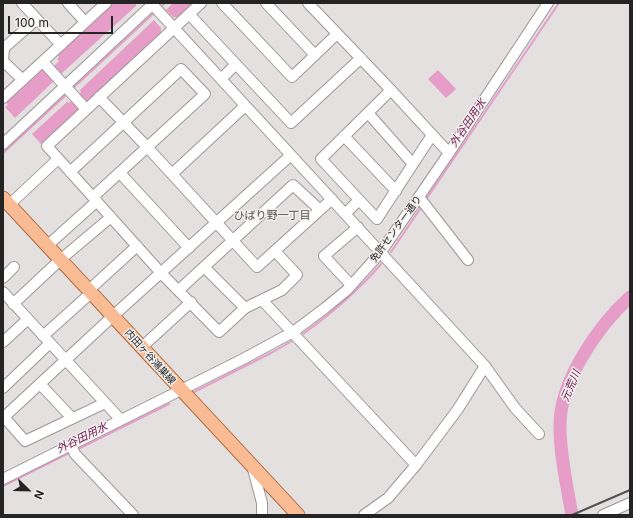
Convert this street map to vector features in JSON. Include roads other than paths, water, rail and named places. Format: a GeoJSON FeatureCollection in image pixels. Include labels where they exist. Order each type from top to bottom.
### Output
{"type":"FeatureCollection","features":[{"type":"Feature","properties":{"kind":"main road","name":"内田ヶ谷鴻巣線"},"geometry":{"type":"LineString","coordinates":[[6,201],[141,348],[298,515]]}},
{"type":"Feature","properties":{"kind":"street"},"geometry":{"type":"LineString","coordinates":[[68,3],[85,22]]}},
{"type":"Feature","properties":{"kind":"street"},"geometry":{"type":"LineString","coordinates":[[3,98],[106,3]]}},
{"type":"Feature","properties":{"kind":"street"},"geometry":{"type":"LineString","coordinates":[[201,3],[46,146],[161,273],[219,332],[245,308],[282,290],[297,275],[276,252]]}},
{"type":"Feature","properties":{"kind":"street"},"geometry":{"type":"LineString","coordinates":[[222,3],[292,77],[337,34]]}},
{"type":"Feature","properties":{"kind":"street"},"geometry":{"type":"LineString","coordinates":[[266,3],[315,55]]}},
{"type":"Feature","properties":{"kind":"street"},"geometry":{"type":"LineString","coordinates":[[308,3],[449,153]]}},
{"type":"Feature","properties":{"kind":"street","name":"免許センター通り"},"geometry":{"type":"LineString","coordinates":[[3,479],[293,332],[325,308],[351,285],[381,252],[449,153],[548,3]]}},
{"type":"Feature","properties":{"kind":"street"},"geometry":{"type":"LineString","coordinates":[[3,144],[153,4],[173,28],[485,366],[515,408],[539,434]]}},
{"type":"Feature","properties":{"kind":"street"},"geometry":{"type":"LineString","coordinates":[[28,5],[37,19],[61,45]]}},
{"type":"Feature","properties":{"kind":"street"},"geometry":{"type":"LineString","coordinates":[[189,14],[291,123],[361,58]]}},
{"type":"Feature","properties":{"kind":"street"},"geometry":{"type":"LineString","coordinates":[[24,80],[3,61],[4,48],[37,19]]}},
{"type":"Feature","properties":{"kind":"street"},"geometry":{"type":"LineString","coordinates":[[43,62],[86,108]]}},
{"type":"Feature","properties":{"kind":"street"},"geometry":{"type":"LineString","coordinates":[[221,79],[236,64]]}},
{"type":"Feature","properties":{"kind":"street"},"geometry":{"type":"LineString","coordinates":[[47,246],[120,173],[205,94],[181,69],[70,172]]}},
{"type":"Feature","properties":{"kind":"street"},"geometry":{"type":"LineString","coordinates":[[391,90],[321,159],[377,219],[432,135]]}},
{"type":"Feature","properties":{"kind":"street"},"geometry":{"type":"LineString","coordinates":[[99,97],[257,267],[276,252],[332,199]]}},
{"type":"Feature","properties":{"kind":"street"},"geometry":{"type":"LineString","coordinates":[[172,174],[245,106]]}},
{"type":"Feature","properties":{"kind":"street"},"geometry":{"type":"LineString","coordinates":[[368,113],[414,164]]}},
{"type":"Feature","properties":{"kind":"street"},"geometry":{"type":"LineString","coordinates":[[344,136],[396,191]]}},
{"type":"Feature","properties":{"kind":"street"},"geometry":{"type":"LineString","coordinates":[[105,403],[25,441],[3,418],[291,155]]}},
{"type":"Feature","properties":{"kind":"street"},"geometry":{"type":"LineString","coordinates":[[6,201],[58,159]]}},
{"type":"Feature","properties":{"kind":"street"},"geometry":{"type":"LineString","coordinates":[[120,173],[189,248]]}},
{"type":"Feature","properties":{"kind":"street"},"geometry":{"type":"LineString","coordinates":[[178,290],[293,185],[320,210]]}},
{"type":"Feature","properties":{"kind":"street"},"geometry":{"type":"LineString","coordinates":[[419,197],[468,260]]}},
{"type":"Feature","properties":{"kind":"street"},"geometry":{"type":"LineString","coordinates":[[346,214],[359,200]]}},
{"type":"Feature","properties":{"kind":"street"},"geometry":{"type":"LineString","coordinates":[[13,304],[60,260],[111,217]]}},
{"type":"Feature","properties":{"kind":"street"},"geometry":{"type":"LineString","coordinates":[[351,285],[324,256],[358,227]]}},
{"type":"Feature","properties":{"kind":"street"},"geometry":{"type":"LineString","coordinates":[[3,388],[90,292],[137,246]]}},
{"type":"Feature","properties":{"kind":"street"},"geometry":{"type":"LineString","coordinates":[[3,278],[14,267]]}},
{"type":"Feature","properties":{"kind":"street"},"geometry":{"type":"LineString","coordinates":[[204,267],[245,308]]}},
{"type":"Feature","properties":{"kind":"street"},"geometry":{"type":"LineString","coordinates":[[3,292],[121,420]]}},
{"type":"Feature","properties":{"kind":"street"},"geometry":{"type":"LineString","coordinates":[[262,300],[416,465]]}},
{"type":"Feature","properties":{"kind":"street"},"geometry":{"type":"LineString","coordinates":[[141,348],[191,302]]}},
{"type":"Feature","properties":{"kind":"street"},"geometry":{"type":"LineString","coordinates":[[3,342],[28,319]]}},
{"type":"Feature","properties":{"kind":"street"},"geometry":{"type":"LineString","coordinates":[[364,515],[388,498],[416,465],[458,409],[485,366]]}},
{"type":"Feature","properties":{"kind":"street"},"geometry":{"type":"LineString","coordinates":[[40,384],[72,418]]}},
{"type":"Feature","properties":{"kind":"street"},"geometry":{"type":"LineString","coordinates":[[71,445],[75,454],[133,515]]}},
{"type":"Feature","properties":{"kind":"street"},"geometry":{"type":"LineString","coordinates":[[254,469],[262,503],[262,515]]}},
{"type":"Feature","properties":{"kind":"street"},"geometry":{"type":"LineString","coordinates":[[603,515],[630,503]]}},
{"type":"Feature","properties":{"kind":"waterway"},"geometry":{"type":"LineString","coordinates":[[160,8],[165,3]]}},
{"type":"Feature","properties":{"kind":"waterway","name":"外谷田用水"},"geometry":{"type":"LineString","coordinates":[[425,201],[559,3]]}},
{"type":"Feature","properties":{"kind":"waterway"},"geometry":{"type":"LineString","coordinates":[[72,89],[155,12]]}},
{"type":"Feature","properties":{"kind":"waterway"},"geometry":{"type":"LineString","coordinates":[[3,153],[67,94]]}},
{"type":"Feature","properties":{"kind":"waterway","name":"外谷田用水"},"geometry":{"type":"LineString","coordinates":[[391,252],[422,206]]}},
{"type":"Feature","properties":{"kind":"waterway","name":"外谷田用水"},"geometry":{"type":"LineString","coordinates":[[303,334],[344,301],[381,264]]}},
{"type":"Feature","properties":{"kind":"waterway","name":"元荒川"},"geometry":{"type":"LineString","coordinates":[[572,515],[561,449],[561,410],[573,374],[583,356],[605,323],[630,297]]}},
{"type":"Feature","properties":{"kind":"waterway","name":"外谷田用水"},"geometry":{"type":"LineString","coordinates":[[192,393],[292,341]]}},
{"type":"Feature","properties":{"kind":"waterway","name":"外谷田用水"},"geometry":{"type":"LineString","coordinates":[[76,450],[169,404]]}},
{"type":"Feature","properties":{"kind":"waterway","name":"外谷田用水"},"geometry":{"type":"LineString","coordinates":[[3,486],[71,452]]}},
{"type":"Feature","properties":{"kind":"railway"},"geometry":{"type":"LineString","coordinates":[[572,515],[630,490]]}},
{"type":"Feature","properties":{"kind":"district","name":"ひばり野一丁目"},"geometry":{"type":"Point","coordinates":[272,216]}}]}
